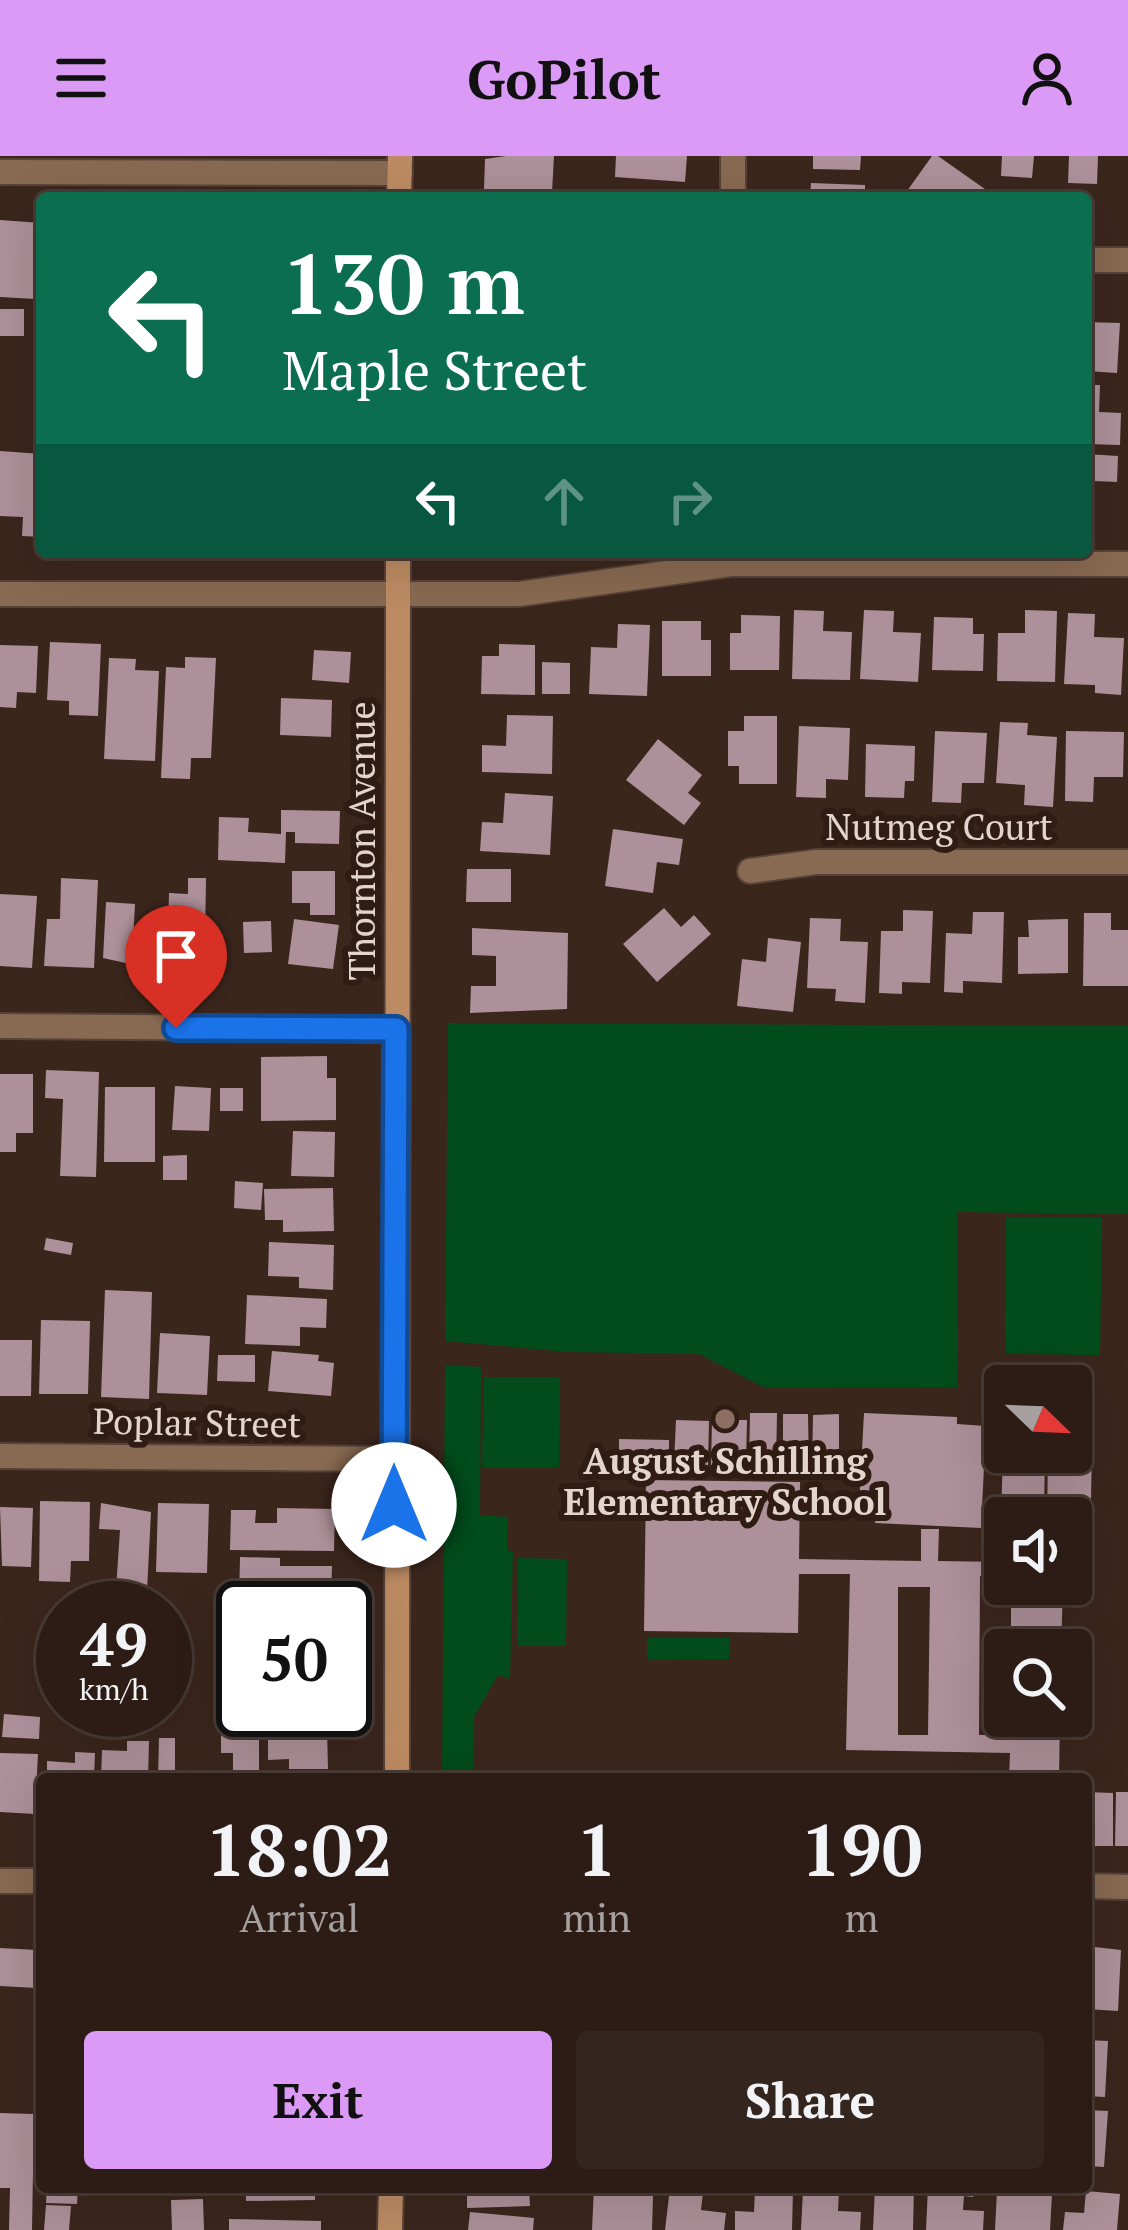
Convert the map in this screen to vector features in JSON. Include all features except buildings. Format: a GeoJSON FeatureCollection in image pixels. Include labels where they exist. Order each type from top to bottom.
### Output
{"type":"FeatureCollection","features":[{"type":"Feature","properties":{"kind":"main road","name":"Thornton Avenue"},"geometry":{"type":"LineString","coordinates":[[397,1773],[393,1460],[398,558]]}},
{"type":"Feature","properties":{"kind":"main road"},"geometry":{"type":"LineString","coordinates":[[390,2230],[391,2193]]}},
{"type":"Feature","properties":{"kind":"street"},"geometry":{"type":"LineString","coordinates":[[733,156],[733,192]]}},
{"type":"Feature","properties":{"kind":"street"},"geometry":{"type":"LineString","coordinates":[[0,172],[400,176]]}},
{"type":"Feature","properties":{"kind":"street"},"geometry":{"type":"LineString","coordinates":[[1092,260],[1128,260]]}},
{"type":"Feature","properties":{"kind":"street"},"geometry":{"type":"LineString","coordinates":[[0,594],[519,594],[731,558],[1128,564]]}},
{"type":"Feature","properties":{"kind":"street","name":"Nutmeg Court"},"geometry":{"type":"LineString","coordinates":[[750,871],[816,862],[1128,862]]}},
{"type":"Feature","properties":{"kind":"street"},"geometry":{"type":"LineString","coordinates":[[0,1027],[396,1029]]}},
{"type":"Feature","properties":{"kind":"street","name":"Poplar Street"},"geometry":{"type":"LineString","coordinates":[[0,1456],[393,1460]]}},
{"type":"Feature","properties":{"kind":"street"},"geometry":{"type":"LineString","coordinates":[[0,1881],[36,1881]]}},
{"type":"Feature","properties":{"kind":"street"},"geometry":{"type":"LineString","coordinates":[[1092,1886],[1128,1887]]}},
{"type":"Feature","properties":{"kind":"green space"},"geometry":{"type":"Polygon","coordinates":[[[448,1023],[1128,1026],[1128,1214],[957,1212],[958,1387],[765,1388],[699,1354],[567,1352],[445,1341],[448,1023]]]}},
{"type":"Feature","properties":{"kind":"green space"},"geometry":{"type":"Polygon","coordinates":[[[1006,1218],[1102,1218],[1100,1355],[1005,1354],[1006,1218]]]}},
{"type":"Feature","properties":{"kind":"green space"},"geometry":{"type":"Polygon","coordinates":[[[445,1365],[481,1367],[480,1515],[508,1517],[507,1550],[513,1551],[510,1679],[498,1675],[474,1717],[474,1773],[442,1773],[445,1365]]]}},
{"type":"Feature","properties":{"kind":"green space"},"geometry":{"type":"Polygon","coordinates":[[[484,1377],[560,1377],[559,1468],[482,1468],[484,1377]]]}},
{"type":"Feature","properties":{"kind":"green space"},"geometry":{"type":"Polygon","coordinates":[[[518,1558],[567,1559],[566,1646],[517,1646],[518,1558]]]}},
{"type":"Feature","properties":{"kind":"green space"},"geometry":{"type":"Polygon","coordinates":[[[647,1638],[729,1638],[729,1659],[647,1660],[647,1638]]]}},
{"type":"Feature","properties":{"kind":"place","name":"August Schilling Elementary School"},"geometry":{"type":"Point","coordinates":[725,1419]}},
{"type":"Feature","properties":{"kind":"route"},"geometry":{"type":"LineString","coordinates":[[176,1028],[396,1029],[394,1505]]}}]}
